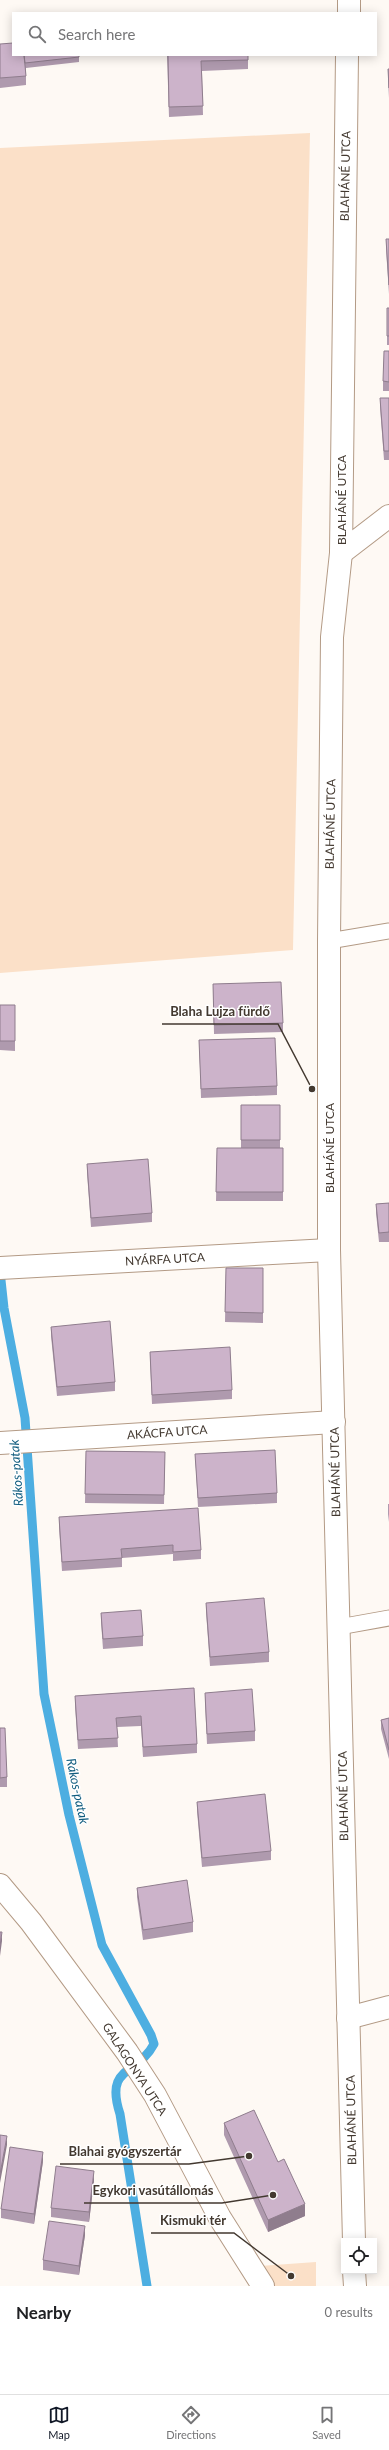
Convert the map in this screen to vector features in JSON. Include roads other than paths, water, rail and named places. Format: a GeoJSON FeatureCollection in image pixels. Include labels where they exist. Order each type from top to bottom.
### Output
{"type":"FeatureCollection","features":[{"type":"Feature","properties":{"kind":"street"},"geometry":{"type":"LineString","coordinates":[[349,0],[349,12]]}},
{"type":"Feature","properties":{"kind":"street","name":"BLAHÁNÉ UTCA"},"geometry":{"type":"LineString","coordinates":[[347,56],[341,553],[332,637],[329,941],[329,1250],[354,2238]]}},
{"type":"Feature","properties":{"kind":"street"},"geometry":{"type":"LineString","coordinates":[[341,553],[389,516]]}},
{"type":"Feature","properties":{"kind":"street","name":"NYÁRFA UTCA"},"geometry":{"type":"LineString","coordinates":[[10,1267],[329,1250]]}},
{"type":"Feature","properties":{"kind":"street","name":"AKÁCFA UTCA"},"geometry":{"type":"LineString","coordinates":[[3,1442],[334,1422]]}},
{"type":"Feature","properties":{"kind":"street","name":"GALAGONYA UTCA"},"geometry":{"type":"LineString","coordinates":[[0,1885],[36,1928],[127,2052],[155,2095],[220,2218],[263,2286]]}},
{"type":"Feature","properties":{"kind":"street"},"geometry":{"type":"LineString","coordinates":[[348,2018],[389,2007]]}},
{"type":"Feature","properties":{"kind":"street"},"geometry":{"type":"LineString","coordinates":[[354,2274],[355,2286]]}},
{"type":"Feature","properties":{"kind":"lane"},"geometry":{"type":"LineString","coordinates":[[329,941],[389,931]]}},
{"type":"Feature","properties":{"kind":"lane"},"geometry":{"type":"LineString","coordinates":[[339,1627],[389,1618]]}},
{"type":"Feature","properties":{"kind":"waterway","name":"Rákos-patak"},"geometry":{"type":"LineString","coordinates":[[0,1271],[4,1308],[25,1418],[44,1694],[69,1815],[102,1945],[151,2035],[154,2044],[140,2061],[125,2072],[120,2078],[116,2087],[116,2098],[120,2114],[147,2286]]}},
{"type":"Feature","properties":{"kind":"place","name":"Blaha Lujza fürdő"},"geometry":{"type":"Point","coordinates":[312,1089]}},
{"type":"Feature","properties":{"kind":"place","name":"Blahai gyógyszertár"},"geometry":{"type":"Point","coordinates":[249,2156]}},
{"type":"Feature","properties":{"kind":"place","name":"Egykori vasútállomás"},"geometry":{"type":"Point","coordinates":[273,2195]}},
{"type":"Feature","properties":{"kind":"place","name":"Kismuki tér"},"geometry":{"type":"Point","coordinates":[291,2276]}}]}
